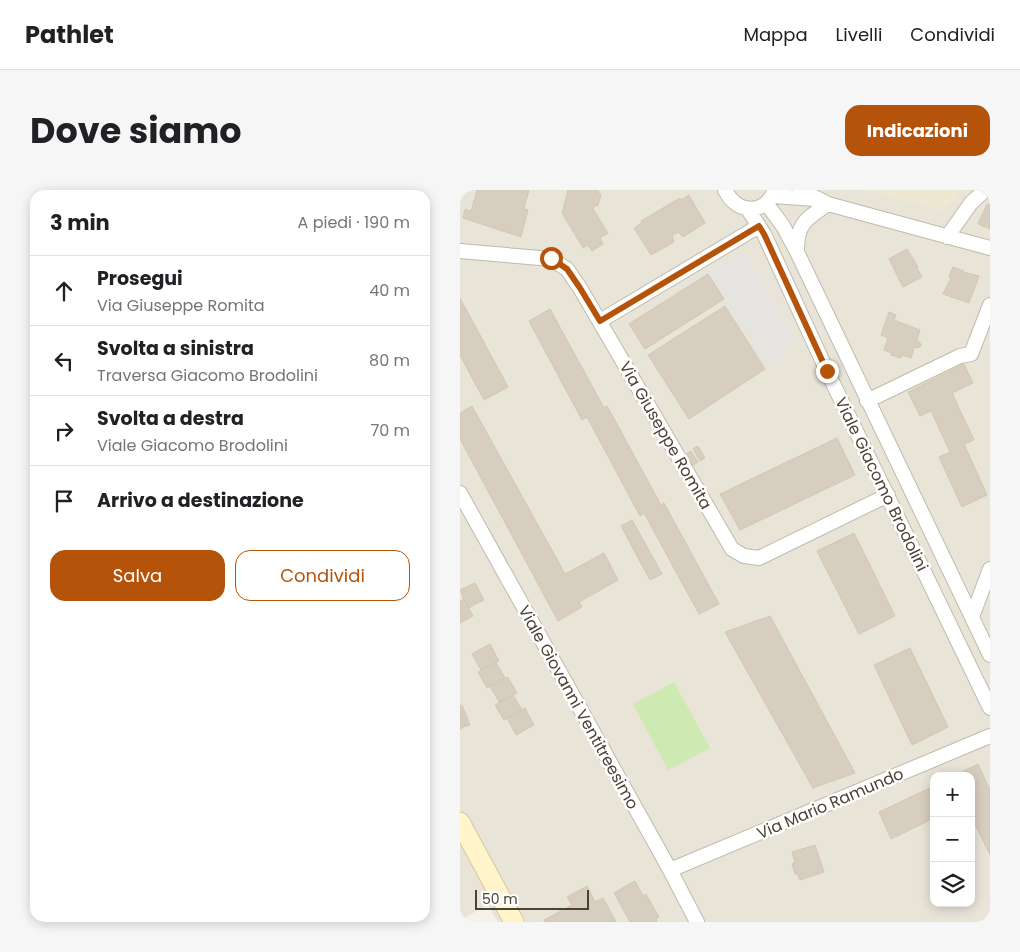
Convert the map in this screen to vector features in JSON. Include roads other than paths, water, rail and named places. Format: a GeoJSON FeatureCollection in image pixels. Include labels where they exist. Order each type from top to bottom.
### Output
{"type":"FeatureCollection","features":[{"type":"Feature","properties":{"kind":"main road"},"geometry":{"type":"LineString","coordinates":[[460,822],[514,922]]}},
{"type":"Feature","properties":{"kind":"street","name":"Viale Giacomo Brodolini"},"geometry":{"type":"LineString","coordinates":[[725,190],[740,207],[747,208],[764,234],[827,371],[990,708]]}},
{"type":"Feature","properties":{"kind":"street"},"geometry":{"type":"LineString","coordinates":[[801,190],[823,202]]}},
{"type":"Feature","properties":{"kind":"street"},"geometry":{"type":"LineString","coordinates":[[947,237],[971,203],[984,190]]}},
{"type":"Feature","properties":{"kind":"street","name":"Viale Giacomo Brodolini"},"geometry":{"type":"LineString","coordinates":[[771,196],[783,226],[990,655]]}},
{"type":"Feature","properties":{"kind":"street"},"geometry":{"type":"LineString","coordinates":[[747,208],[754,208],[771,196],[823,202],[990,248]]}},
{"type":"Feature","properties":{"kind":"street"},"geometry":{"type":"LineString","coordinates":[[797,252],[797,236],[804,222],[823,202]]}},
{"type":"Feature","properties":{"kind":"street"},"geometry":{"type":"LineString","coordinates":[[600,321],[759,226]]}},
{"type":"Feature","properties":{"kind":"street","name":"Via Giuseppe Romita"},"geometry":{"type":"LineString","coordinates":[[460,251],[551,258],[567,269],[600,321],[732,549],[744,556],[759,558],[888,495]]}},
{"type":"Feature","properties":{"kind":"street"},"geometry":{"type":"LineString","coordinates":[[867,401],[960,356],[972,354],[990,305]]}},
{"type":"Feature","properties":{"kind":"street","name":"Viale Giovanni Ventitreesimo"},"geometry":{"type":"LineString","coordinates":[[460,493],[670,870],[697,922]]}},
{"type":"Feature","properties":{"kind":"street"},"geometry":{"type":"LineString","coordinates":[[972,617],[990,569]]}},
{"type":"Feature","properties":{"kind":"street","name":"Via Mario Ramundo"},"geometry":{"type":"LineString","coordinates":[[670,870],[990,736]]}}]}
